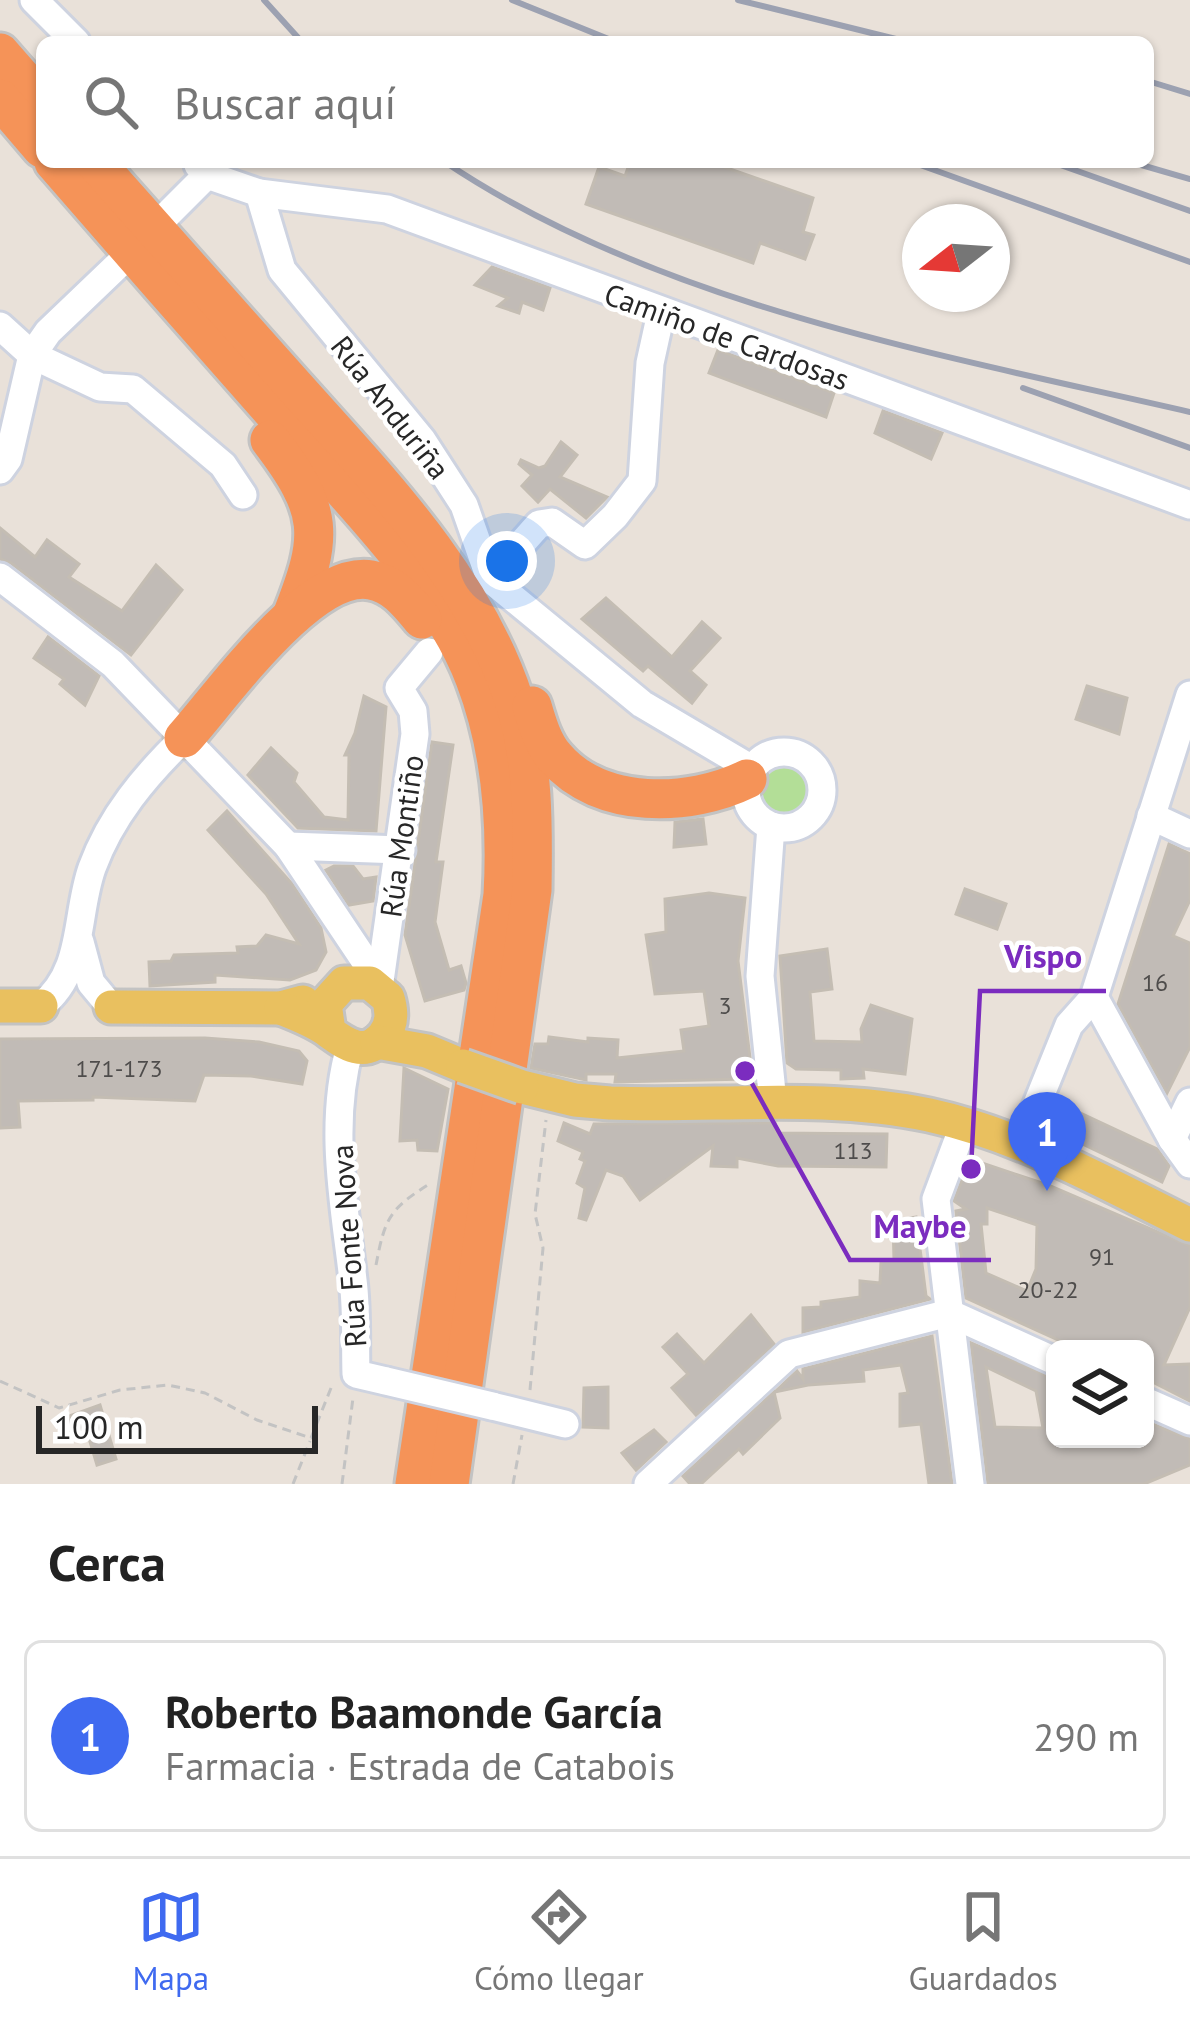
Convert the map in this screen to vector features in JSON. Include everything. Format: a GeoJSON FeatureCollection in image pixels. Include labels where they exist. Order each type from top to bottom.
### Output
{"type":"FeatureCollection","features":[{"type":"Feature","properties":{"kind":"highway"},"geometry":{"type":"LineString","coordinates":[[0,53],[36,94]]}},
{"type":"Feature","properties":{"kind":"highway"},"geometry":{"type":"LineString","coordinates":[[0,99],[36,141]]}},
{"type":"Feature","properties":{"kind":"highway"},"geometry":{"type":"LineString","coordinates":[[59,168],[366,517],[453,634],[475,677],[490,729],[499,771],[505,867],[416,1484]]}},
{"type":"Feature","properties":{"kind":"highway"},"geometry":{"type":"LineString","coordinates":[[100,168],[436,551],[481,625],[516,704],[533,809],[532,890],[449,1484]]}},
{"type":"Feature","properties":{"kind":"highway"},"geometry":{"type":"LineString","coordinates":[[98,213],[308,497],[316,536],[312,565],[292,616]]}},
{"type":"Feature","properties":{"kind":"highway"},"geometry":{"type":"LineString","coordinates":[[340,436],[411,508],[468,578],[520,671],[539,730],[554,757],[578,777],[634,798],[698,793],[750,774]]}},
{"type":"Feature","properties":{"kind":"highway"},"geometry":{"type":"LineString","coordinates":[[184,738],[292,616],[344,582],[367,579],[384,584],[404,597],[446,654],[477,730],[505,867]]}},
{"type":"Feature","properties":{"kind":"main road"},"geometry":{"type":"LineString","coordinates":[[336,989],[325,1004],[463,1066],[536,1090],[634,1104],[855,1105],[964,1124],[1017,1143],[1190,1226]]}},
{"type":"Feature","properties":{"kind":"main road"},"geometry":{"type":"LineString","coordinates":[[281,1008],[336,989]]}},
{"type":"Feature","properties":{"kind":"main road"},"geometry":{"type":"LineString","coordinates":[[0,1006],[41,1006]]}},
{"type":"Feature","properties":{"kind":"main road"},"geometry":{"type":"LineString","coordinates":[[111,1007],[281,1008],[367,1019]]}},
{"type":"Feature","properties":{"kind":"street"},"geometry":{"type":"LineString","coordinates":[[34,0],[70,36]]}},
{"type":"Feature","properties":{"kind":"street"},"geometry":{"type":"LineString","coordinates":[[164,218],[201,168],[259,193]]}},
{"type":"Feature","properties":{"kind":"street","name":"Camiño de Cardosas"},"geometry":{"type":"LineString","coordinates":[[259,193],[387,209],[1190,505]]}},
{"type":"Feature","properties":{"kind":"street","name":"Rúa Anduriña"},"geometry":{"type":"LineString","coordinates":[[259,193],[282,270],[422,440],[464,505],[490,579]]}},
{"type":"Feature","properties":{"kind":"street"},"geometry":{"type":"LineString","coordinates":[[0,470],[8,459],[32,356],[48,332],[118,265]]}},
{"type":"Feature","properties":{"kind":"street"},"geometry":{"type":"LineString","coordinates":[[661,313],[650,363],[642,481],[585,545],[552,522],[539,524],[490,579],[642,704],[750,774]]}},
{"type":"Feature","properties":{"kind":"street"},"geometry":{"type":"LineString","coordinates":[[0,326],[32,356],[100,387],[133,389],[223,465],[243,495]]}},
{"type":"Feature","properties":{"kind":"street"},"geometry":{"type":"LineString","coordinates":[[0,577],[86,640],[289,846],[367,964],[367,1019]]}},
{"type":"Feature","properties":{"kind":"street","name":"Rúa Montiño"},"geometry":{"type":"LineString","coordinates":[[367,1019],[401,850],[415,734],[413,711],[399,688],[429,652]]}},
{"type":"Feature","properties":{"kind":"street"},"geometry":{"type":"LineString","coordinates":[[1017,1143],[1069,1025],[1094,997],[1189,703]]}},
{"type":"Feature","properties":{"kind":"street"},"geometry":{"type":"LineString","coordinates":[[41,1006],[64,983],[85,890],[103,842],[139,786],[184,738]]}},
{"type":"Feature","properties":{"kind":"street"},"geometry":{"type":"LineString","coordinates":[[771,754],[796,754],[816,770],[821,796],[808,818],[797,825],[771,826],[748,802],[750,774],[771,754]]}},
{"type":"Feature","properties":{"kind":"street"},"geometry":{"type":"LineString","coordinates":[[1151,816],[1190,834]]}},
{"type":"Feature","properties":{"kind":"street"},"geometry":{"type":"LineString","coordinates":[[771,826],[760,976],[773,1102]]}},
{"type":"Feature","properties":{"kind":"street"},"geometry":{"type":"LineString","coordinates":[[289,846],[401,850]]}},
{"type":"Feature","properties":{"kind":"street"},"geometry":{"type":"LineString","coordinates":[[79,932],[82,959],[92,983],[111,1007]]}},
{"type":"Feature","properties":{"kind":"street"},"geometry":{"type":"LineString","coordinates":[[336,989],[346,972],[350,942]]}},
{"type":"Feature","properties":{"kind":"street"},"geometry":{"type":"LineString","coordinates":[[1094,997],[1190,1164]]}},
{"type":"Feature","properties":{"kind":"street"},"geometry":{"type":"LineString","coordinates":[[41,1006],[111,1007]]}},
{"type":"Feature","properties":{"kind":"street","name":"Rúa Fonte Nova"},"geometry":{"type":"LineString","coordinates":[[367,1019],[338,1147],[340,1203],[354,1284],[344,1378],[386,1381],[566,1424]]}},
{"type":"Feature","properties":{"kind":"street"},"geometry":{"type":"LineString","coordinates":[[1172,1139],[1190,1102]]}},
{"type":"Feature","properties":{"kind":"street"},"geometry":{"type":"LineString","coordinates":[[964,1124],[936,1199],[970,1484]]}},
{"type":"Feature","properties":{"kind":"street"},"geometry":{"type":"LineString","coordinates":[[660,1480],[789,1354],[949,1313],[1046,1356]]}},
{"type":"Feature","properties":{"kind":"street"},"geometry":{"type":"LineString","coordinates":[[1154,1405],[1190,1421]]}},
{"type":"Feature","properties":{"kind":"path"},"geometry":{"type":"LineString","coordinates":[[513,1484],[537,1343],[543,1248],[535,1214],[536,1090]]}},
{"type":"Feature","properties":{"kind":"path"},"geometry":{"type":"LineString","coordinates":[[376,1267],[384,1224],[406,1199],[444,1175]]}},
{"type":"Feature","properties":{"kind":"path"},"geometry":{"type":"LineString","coordinates":[[293,1484],[311,1438],[344,1378]]}},
{"type":"Feature","properties":{"kind":"path"},"geometry":{"type":"LineString","coordinates":[[342,1484],[344,1378]]}},
{"type":"Feature","properties":{"kind":"path"},"geometry":{"type":"LineString","coordinates":[[0,1381],[59,1408],[98,1396],[168,1385],[205,1393],[257,1420],[311,1438]]}},
{"type":"Feature","properties":{"kind":"green space"},"geometry":{"type":"Polygon","coordinates":[[[786,763],[804,771],[812,789],[804,807],[786,815],[768,807],[760,789],[768,771],[786,763]]]}},
{"type":"Feature","properties":{"kind":"building"},"geometry":{"type":"Polygon","coordinates":[[[599,168],[625,176],[628,168],[727,168],[813,198],[803,232],[814,235],[805,259],[760,243],[753,263],[586,204],[599,168]]]}},
{"type":"Feature","properties":{"kind":"building"},"geometry":{"type":"Polygon","coordinates":[[[492,267],[550,288],[543,310],[522,302],[519,313],[498,306],[508,298],[475,285],[492,267]]]}},
{"type":"Feature","properties":{"kind":"building"},"geometry":{"type":"Polygon","coordinates":[[[718,350],[834,393],[826,417],[709,373],[718,350]]]}},
{"type":"Feature","properties":{"kind":"building"},"geometry":{"type":"Polygon","coordinates":[[[883,411],[942,433],[931,459],[875,433],[883,411]]]}},
{"type":"Feature","properties":{"kind":"building"},"geometry":{"type":"Polygon","coordinates":[[[561,442],[577,455],[560,477],[607,497],[586,518],[550,489],[538,502],[522,486],[532,475],[519,464],[521,460],[545,466],[561,442]]]}},
{"type":"Feature","properties":{"kind":"building"},"geometry":{"type":"Polygon","coordinates":[[[0,528],[35,557],[47,540],[79,564],[69,577],[122,611],[156,565],[182,590],[131,655],[0,559],[0,528]]]}},
{"type":"Feature","properties":{"kind":"building"},"geometry":{"type":"Polygon","coordinates":[[[606,598],[672,657],[702,622],[720,638],[690,671],[706,685],[692,703],[648,666],[643,671],[582,619],[606,598]]]}},
{"type":"Feature","properties":{"kind":"building"},"geometry":{"type":"Polygon","coordinates":[[[48,637],[99,676],[85,705],[60,684],[64,679],[34,658],[48,637]]]}},
{"type":"Feature","properties":{"kind":"building"},"geometry":{"type":"Polygon","coordinates":[[[1087,686],[1127,698],[1119,734],[1076,719],[1087,686]]]}},
{"type":"Feature","properties":{"kind":"building"},"geometry":{"type":"Polygon","coordinates":[[[364,696],[386,707],[376,831],[298,828],[248,775],[271,748],[297,773],[294,782],[324,817],[348,820],[349,755],[345,755],[364,696]]]}},
{"type":"Feature","properties":{"kind":"building"},"geometry":{"type":"Polygon","coordinates":[[[432,742],[453,745],[436,862],[443,862],[435,922],[449,970],[461,966],[466,983],[464,990],[425,1001],[405,935],[432,742]]]}},
{"type":"Feature","properties":{"kind":"building"},"geometry":{"type":"Polygon","coordinates":[[[227,811],[292,884],[321,928],[326,952],[316,970],[290,980],[215,975],[215,982],[150,986],[149,962],[171,961],[174,955],[238,953],[237,947],[257,946],[266,935],[299,944],[266,894],[208,830],[227,811]]]}},
{"type":"Feature","properties":{"kind":"building"},"geometry":{"type":"Polygon","coordinates":[[[703,819],[706,844],[674,847],[675,822],[703,819]]]}},
{"type":"Feature","properties":{"kind":"building"},"geometry":{"type":"Polygon","coordinates":[[[1169,844],[1190,854],[1190,900],[1173,936],[1190,943],[1190,1047],[1167,1093],[1118,1004],[1169,844]]]}},
{"type":"Feature","properties":{"kind":"building"},"geometry":{"type":"Polygon","coordinates":[[[353,866],[363,879],[376,877],[373,901],[349,905],[326,870],[353,866]]]}},
{"type":"Feature","properties":{"kind":"building"},"geometry":{"type":"Polygon","coordinates":[[[965,889],[1006,904],[997,929],[956,914],[965,889]]]}},
{"type":"Feature","properties":{"kind":"building"},"geometry":{"type":"Polygon","coordinates":[[[709,893],[745,898],[738,961],[752,1074],[747,1079],[615,1082],[616,1074],[586,1074],[586,1080],[531,1068],[535,1044],[548,1044],[549,1037],[618,1040],[617,1058],[684,1051],[681,1030],[709,1026],[704,991],[655,994],[646,935],[666,932],[665,899],[709,893]]]}},
{"type":"Feature","properties":{"kind":"building"},"geometry":{"type":"Polygon","coordinates":[[[827,949],[832,989],[810,992],[814,1041],[862,1042],[861,1029],[871,1005],[912,1019],[905,1074],[863,1069],[864,1078],[841,1079],[841,1070],[796,1069],[787,1063],[780,956],[827,949]]]}},
{"type":"Feature","properties":{"kind":"building"},"geometry":{"type":"Polygon","coordinates":[[[205,1038],[299,1051],[307,1061],[302,1084],[204,1075],[195,1101],[93,1097],[18,1101],[20,1127],[0,1128],[0,1039],[205,1038]]]}},
{"type":"Feature","properties":{"kind":"building"},"geometry":{"type":"Polygon","coordinates":[[[404,1068],[448,1089],[437,1151],[418,1150],[417,1140],[400,1141],[404,1068]]]}},
{"type":"Feature","properties":{"kind":"building"},"geometry":{"type":"Polygon","coordinates":[[[1057,1102],[1157,1149],[1169,1166],[1162,1182],[1047,1127],[1057,1102]]]}},
{"type":"Feature","properties":{"kind":"building"},"geometry":{"type":"Polygon","coordinates":[[[564,1123],[590,1134],[594,1124],[775,1123],[776,1133],[887,1134],[886,1167],[778,1166],[737,1158],[737,1167],[711,1166],[713,1146],[640,1200],[623,1176],[606,1170],[586,1220],[579,1218],[585,1188],[577,1183],[585,1161],[580,1159],[583,1152],[558,1141],[564,1123]]]}},
{"type":"Feature","properties":{"kind":"building"},"geometry":{"type":"Polygon","coordinates":[[[970,1159],[1048,1185],[1190,1246],[1190,1307],[1164,1365],[1190,1364],[1190,1401],[1154,1383],[1154,1340],[1058,1340],[966,1298],[956,1211],[966,1209],[954,1201],[970,1159]],[[987,1208],[987,1224],[981,1224],[986,1273],[1027,1291],[1036,1269],[1037,1225],[987,1208]]]}},
{"type":"Feature","properties":{"kind":"building"},"geometry":{"type":"Polygon","coordinates":[[[916,1217],[930,1299],[803,1332],[803,1308],[860,1297],[860,1281],[880,1283],[881,1261],[894,1260],[893,1221],[916,1217]]]}},
{"type":"Feature","properties":{"kind":"building"},"geometry":{"type":"Polygon","coordinates":[[[751,1315],[774,1344],[696,1415],[672,1388],[688,1374],[663,1347],[677,1334],[704,1363],[751,1315]]]}},
{"type":"Feature","properties":{"kind":"building"},"geometry":{"type":"Polygon","coordinates":[[[932,1336],[952,1484],[929,1484],[921,1424],[900,1426],[900,1394],[908,1393],[901,1365],[863,1370],[864,1381],[775,1392],[797,1371],[803,1379],[803,1369],[932,1336]]]}},
{"type":"Feature","properties":{"kind":"building"},"geometry":{"type":"Polygon","coordinates":[[[971,1343],[1046,1375],[1046,1448],[1154,1448],[1154,1425],[1190,1439],[1190,1465],[1144,1484],[988,1484],[971,1343]],[[986,1367],[995,1427],[1043,1428],[1036,1391],[986,1367]]]}},
{"type":"Feature","properties":{"kind":"building"},"geometry":{"type":"Polygon","coordinates":[[[608,1387],[608,1428],[583,1427],[584,1388],[608,1387]]]}},
{"type":"Feature","properties":{"kind":"building"},"geometry":{"type":"Polygon","coordinates":[[[774,1392],[780,1418],[743,1454],[739,1449],[701,1484],[690,1484],[683,1476],[774,1392]]]}},
{"type":"Feature","properties":{"kind":"building"},"geometry":{"type":"Polygon","coordinates":[[[100,1405],[116,1459],[97,1465],[88,1435],[71,1440],[64,1418],[100,1405]]]}},
{"type":"Feature","properties":{"kind":"building"},"geometry":{"type":"Polygon","coordinates":[[[654,1430],[666,1442],[636,1470],[622,1453],[654,1430]]]}},
{"type":"Feature","properties":{"kind":"railway"},"geometry":{"type":"LineString","coordinates":[[264,0],[297,36]]}},
{"type":"Feature","properties":{"kind":"railway"},"geometry":{"type":"LineString","coordinates":[[512,0],[601,36]]}},
{"type":"Feature","properties":{"kind":"railway"},"geometry":{"type":"LineString","coordinates":[[738,0],[884,36]]}},
{"type":"Feature","properties":{"kind":"railway"},"geometry":{"type":"LineString","coordinates":[[1154,83],[1190,94]]}},
{"type":"Feature","properties":{"kind":"railway"},"geometry":{"type":"LineString","coordinates":[[455,168],[528,211],[616,253],[709,289],[901,346],[1190,412]]}},
{"type":"Feature","properties":{"kind":"railway"},"geometry":{"type":"LineString","coordinates":[[929,168],[1190,262]]}},
{"type":"Feature","properties":{"kind":"railway"},"geometry":{"type":"LineString","coordinates":[[1069,168],[1190,211]]}},
{"type":"Feature","properties":{"kind":"railway"},"geometry":{"type":"LineString","coordinates":[[1152,168],[1190,179]]}},
{"type":"Feature","properties":{"kind":"railway"},"geometry":{"type":"LineString","coordinates":[[1023,388],[1190,448]]}},
{"type":"Feature","properties":{"kind":"place","name":"Maybe"},"geometry":{"type":"Point","coordinates":[745,1071]}},
{"type":"Feature","properties":{"kind":"place","name":"Vispo"},"geometry":{"type":"Point","coordinates":[971,1169]}},
{"type":"Feature","properties":{"kind":"place","name":"Roberto Baamonde García"},"geometry":{"type":"Point","coordinates":[1047,1191]}}]}
